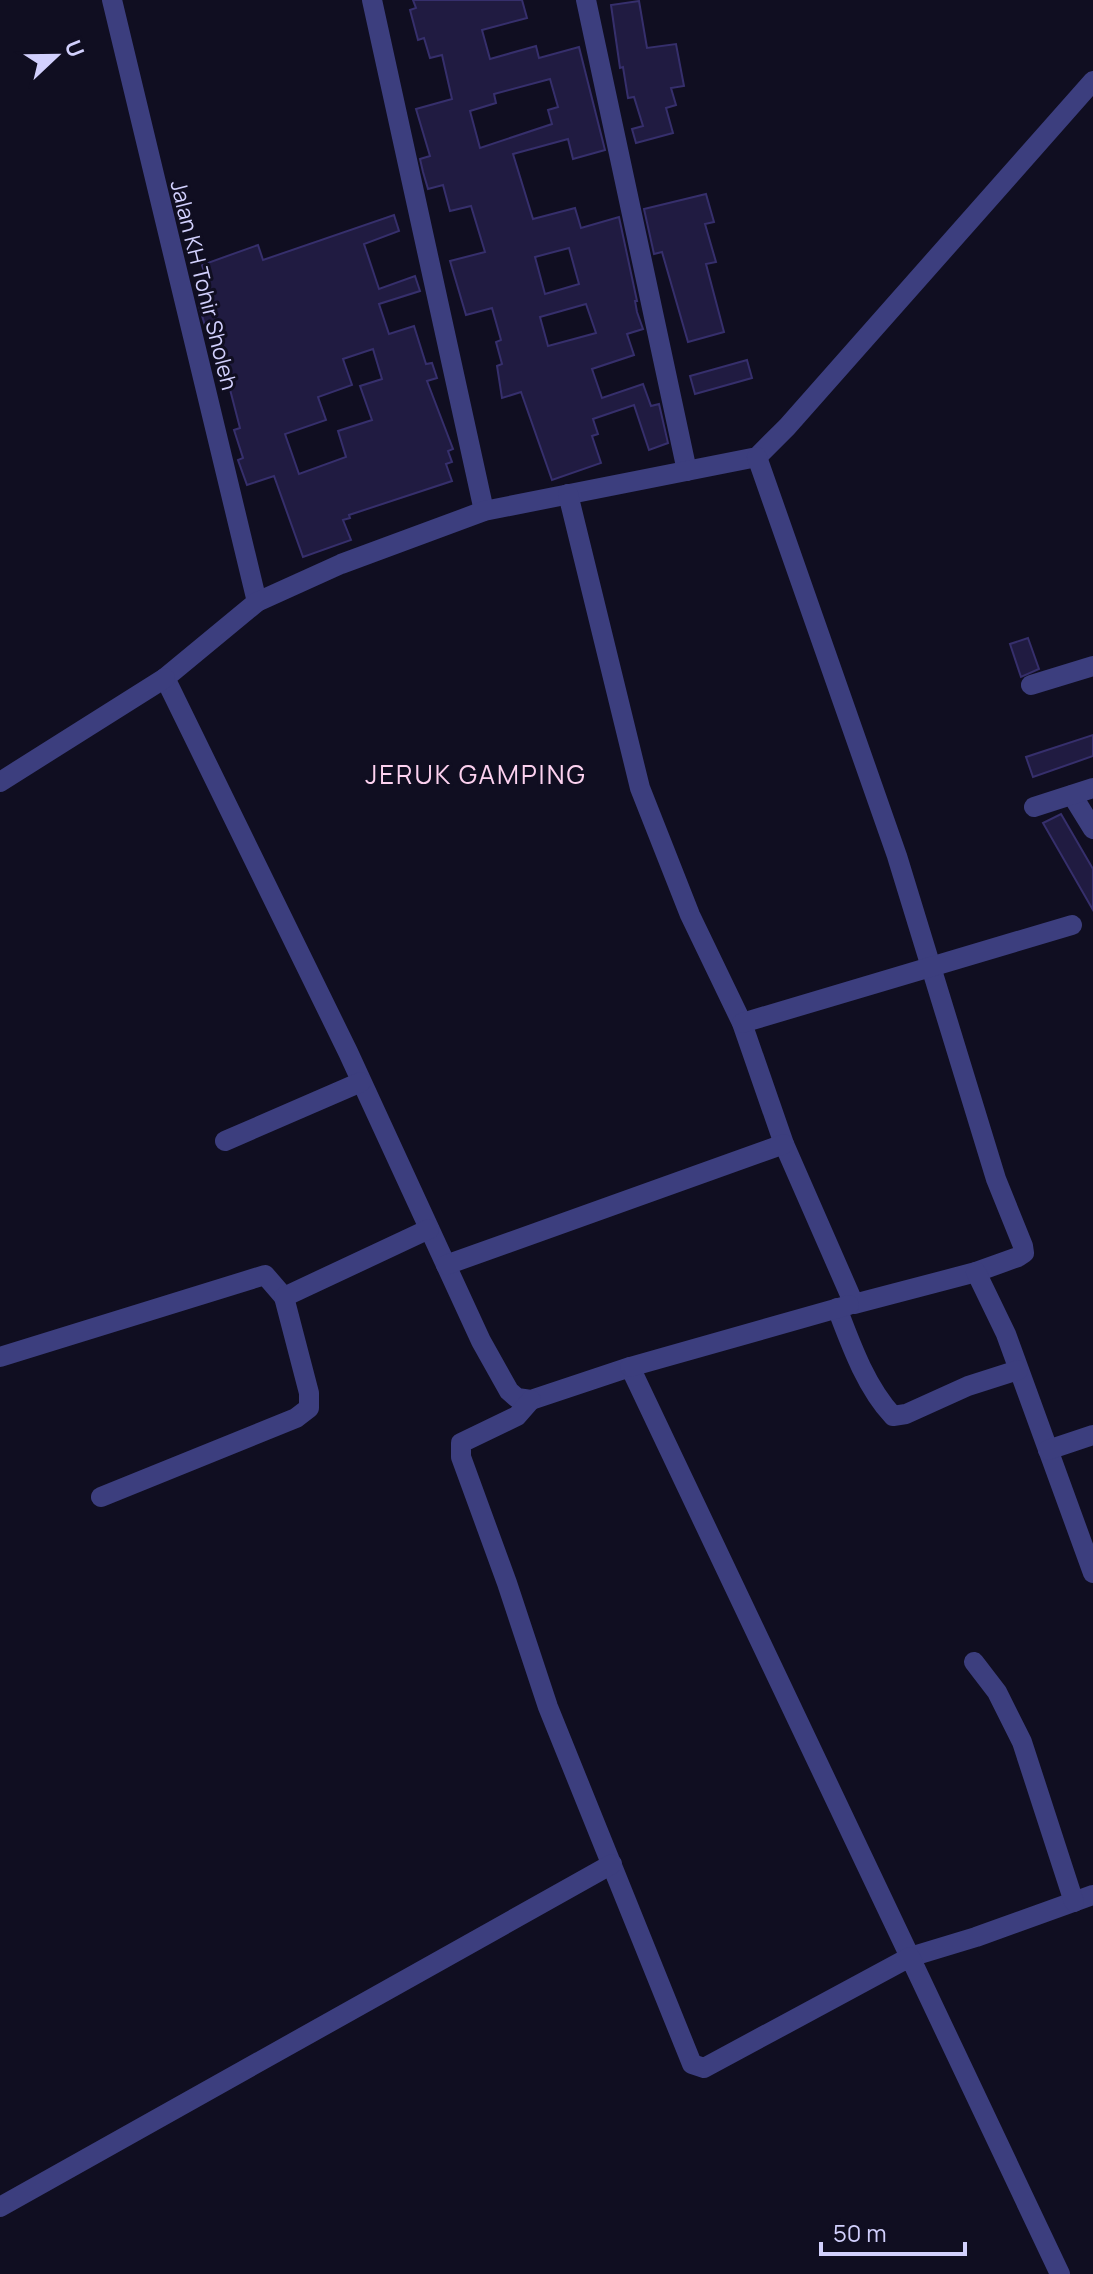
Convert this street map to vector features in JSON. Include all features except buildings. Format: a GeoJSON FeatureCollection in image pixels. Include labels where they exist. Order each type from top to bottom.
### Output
{"type":"FeatureCollection","features":[{"type":"Feature","properties":{"kind":"street","name":"Jalan KH Tohir Sholeh"},"geometry":{"type":"LineString","coordinates":[[112,0],[254,594]]}},
{"type":"Feature","properties":{"kind":"street"},"geometry":{"type":"LineString","coordinates":[[372,0],[482,503]]}},
{"type":"Feature","properties":{"kind":"street"},"geometry":{"type":"LineString","coordinates":[[586,0],[685,461]]}},
{"type":"Feature","properties":{"kind":"street"},"geometry":{"type":"LineString","coordinates":[[0,782],[165,678],[254,594],[341,564],[482,503],[568,494],[685,461],[764,450],[1093,81]]}},
{"type":"Feature","properties":{"kind":"street"},"geometry":{"type":"LineString","coordinates":[[165,678],[361,1082],[481,1341],[509,1391],[517,1398],[531,1400],[630,1367],[976,1272],[1018,1257],[1024,1253],[1023,1246],[996,1179],[932,966],[764,450]]}},
{"type":"Feature","properties":{"kind":"street"},"geometry":{"type":"LineString","coordinates":[[568,494],[640,788],[690,915],[742,1023],[846,1306],[854,1352],[893,1416],[906,1414],[968,1386],[1018,1370]]}},
{"type":"Feature","properties":{"kind":"street"},"geometry":{"type":"LineString","coordinates":[[1031,685],[1093,666]]}},
{"type":"Feature","properties":{"kind":"street"},"geometry":{"type":"LineString","coordinates":[[1034,807],[1093,788]]}},
{"type":"Feature","properties":{"kind":"street"},"geometry":{"type":"LineString","coordinates":[[1072,795],[1093,829]]}},
{"type":"Feature","properties":{"kind":"street"},"geometry":{"type":"LineString","coordinates":[[742,1023],[1072,925]]}},
{"type":"Feature","properties":{"kind":"street"},"geometry":{"type":"LineString","coordinates":[[225,1141],[361,1082]]}},
{"type":"Feature","properties":{"kind":"street"},"geometry":{"type":"LineString","coordinates":[[446,1265],[784,1144]]}},
{"type":"Feature","properties":{"kind":"street"},"geometry":{"type":"LineString","coordinates":[[284,1297],[429,1229]]}},
{"type":"Feature","properties":{"kind":"street"},"geometry":{"type":"LineString","coordinates":[[976,1272],[1006,1334],[1093,1573]]}},
{"type":"Feature","properties":{"kind":"street"},"geometry":{"type":"LineString","coordinates":[[0,1357],[265,1275],[284,1297],[309,1393],[309,1408],[296,1418],[101,1497]]}},
{"type":"Feature","properties":{"kind":"street"},"geometry":{"type":"LineString","coordinates":[[630,1367],[1060,2274]]}},
{"type":"Feature","properties":{"kind":"street"},"geometry":{"type":"LineString","coordinates":[[531,1400],[517,1416],[469,1437],[459,1446],[548,1707],[681,2043],[692,2064],[698,2068],[704,2068],[910,1957],[1084,1899],[1022,1742],[997,1692],[974,1662]]}},
{"type":"Feature","properties":{"kind":"street"},"geometry":{"type":"LineString","coordinates":[[1048,1450],[1093,1435]]}},
{"type":"Feature","properties":{"kind":"street"},"geometry":{"type":"LineString","coordinates":[[0,2207],[612,1864]]}},
{"type":"Feature","properties":{"kind":"district","name":"JERUK GAMPING"},"geometry":{"type":"Point","coordinates":[476,774]}}]}
